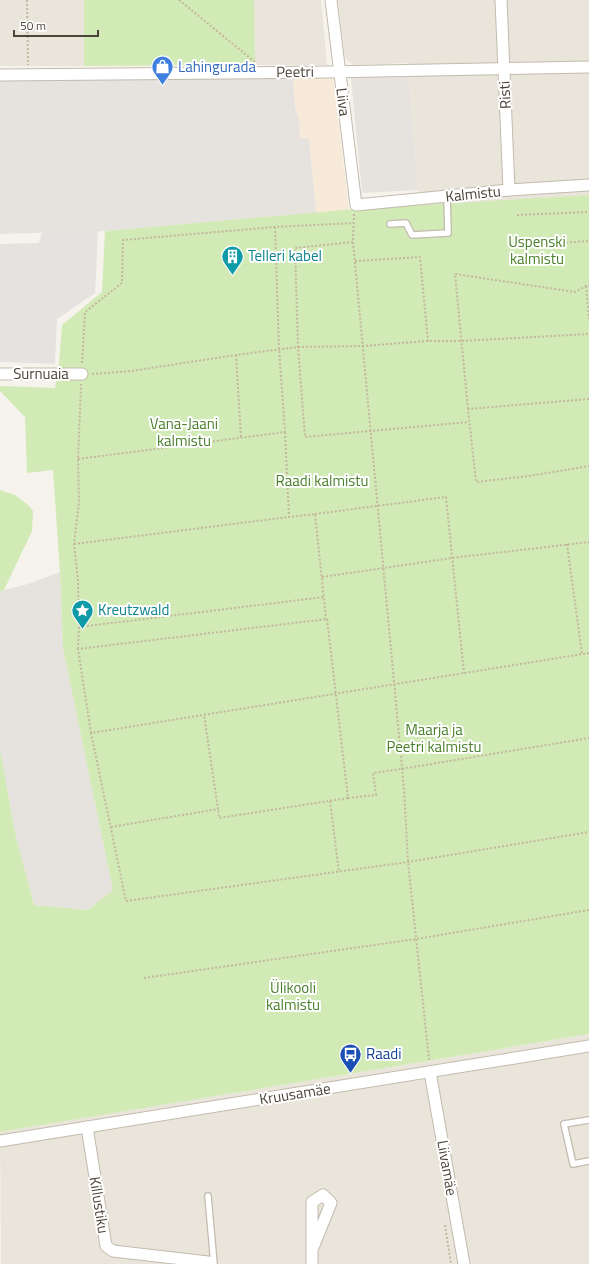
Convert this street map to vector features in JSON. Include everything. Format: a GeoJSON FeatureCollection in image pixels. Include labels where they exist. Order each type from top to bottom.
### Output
{"type":"FeatureCollection","features":[{"type":"Feature","properties":{"kind":"street","name":"Liiva"},"geometry":{"type":"LineString","coordinates":[[331,0],[355,207]]}},
{"type":"Feature","properties":{"kind":"street","name":"Risti"},"geometry":{"type":"LineString","coordinates":[[500,0],[509,190]]}},
{"type":"Feature","properties":{"kind":"street","name":"Peetri"},"geometry":{"type":"LineString","coordinates":[[0,75],[339,72],[589,67]]}},
{"type":"Feature","properties":{"kind":"street","name":"Kalmistu"},"geometry":{"type":"LineString","coordinates":[[355,207],[509,190],[589,185]]}},
{"type":"Feature","properties":{"kind":"street","name":"Surnuaia"},"geometry":{"type":"LineString","coordinates":[[0,374],[82,374]]}},
{"type":"Feature","properties":{"kind":"street","name":"Kruusamäe"},"geometry":{"type":"LineString","coordinates":[[0,1141],[589,1046]]}},
{"type":"Feature","properties":{"kind":"street","name":"Liivamäe"},"geometry":{"type":"LineString","coordinates":[[430,1072],[464,1264]]}},
{"type":"Feature","properties":{"kind":"street","name":"Killustiku"},"geometry":{"type":"LineString","coordinates":[[87,1127],[106,1246],[113,1251],[208,1262],[212,1264]]}},
{"type":"Feature","properties":{"kind":"street"},"geometry":{"type":"LineString","coordinates":[[312,1250],[312,1264]]}},
{"type":"Feature","properties":{"kind":"lane"},"geometry":{"type":"LineString","coordinates":[[390,224],[406,223],[412,235],[448,233],[447,196]]}},
{"type":"Feature","properties":{"kind":"lane"},"geometry":{"type":"LineString","coordinates":[[589,1120],[564,1124],[573,1164],[589,1160]]}},
{"type":"Feature","properties":{"kind":"lane"},"geometry":{"type":"LineString","coordinates":[[208,1196],[212,1264]]}},
{"type":"Feature","properties":{"kind":"path"},"geometry":{"type":"LineString","coordinates":[[28,0],[28,75]]}},
{"type":"Feature","properties":{"kind":"path"},"geometry":{"type":"LineString","coordinates":[[179,0],[268,72]]}},
{"type":"Feature","properties":{"kind":"path"},"geometry":{"type":"LineString","coordinates":[[355,207],[353,242],[401,769],[404,788],[408,862],[430,1072]]}},
{"type":"Feature","properties":{"kind":"path"},"geometry":{"type":"LineString","coordinates":[[517,216],[589,212]]}},
{"type":"Feature","properties":{"kind":"path"},"geometry":{"type":"LineString","coordinates":[[354,223],[274,227],[123,240],[122,283],[85,312],[78,459],[79,502],[74,544],[78,580],[78,649],[91,733],[126,901],[408,862],[589,832]]}},
{"type":"Feature","properties":{"kind":"path"},"geometry":{"type":"LineString","coordinates":[[274,227],[279,349],[289,517]]}},
{"type":"Feature","properties":{"kind":"path"},"geometry":{"type":"LineString","coordinates":[[530,245],[589,241]]}},
{"type":"Feature","properties":{"kind":"path"},"geometry":{"type":"LineString","coordinates":[[353,242],[295,248],[298,347],[306,437],[469,422]]}},
{"type":"Feature","properties":{"kind":"path"},"geometry":{"type":"LineString","coordinates":[[355,261],[420,257],[428,341]]}},
{"type":"Feature","properties":{"kind":"path"},"geometry":{"type":"LineString","coordinates":[[589,286],[575,292],[455,274],[476,482],[529,476],[589,466]]}},
{"type":"Feature","properties":{"kind":"path"},"geometry":{"type":"LineString","coordinates":[[586,286],[589,319]]}},
{"type":"Feature","properties":{"kind":"path"},"geometry":{"type":"LineString","coordinates":[[82,374],[131,371],[298,347],[363,346],[428,341],[461,341],[589,334]]}},
{"type":"Feature","properties":{"kind":"path"},"geometry":{"type":"LineString","coordinates":[[236,355],[242,437]]}},
{"type":"Feature","properties":{"kind":"path"},"geometry":{"type":"LineString","coordinates":[[468,409],[589,399]]}},
{"type":"Feature","properties":{"kind":"path"},"geometry":{"type":"LineString","coordinates":[[78,459],[284,432]]}},
{"type":"Feature","properties":{"kind":"path"},"geometry":{"type":"LineString","coordinates":[[74,544],[446,497],[464,673]]}},
{"type":"Feature","properties":{"kind":"path"},"geometry":{"type":"LineString","coordinates":[[315,514],[348,798]]}},
{"type":"Feature","properties":{"kind":"path"},"geometry":{"type":"LineString","coordinates":[[322,577],[452,558],[589,542]]}},
{"type":"Feature","properties":{"kind":"path"},"geometry":{"type":"LineString","coordinates":[[567,544],[582,654]]}},
{"type":"Feature","properties":{"kind":"path"},"geometry":{"type":"LineString","coordinates":[[79,627],[324,597]]}},
{"type":"Feature","properties":{"kind":"path"},"geometry":{"type":"LineString","coordinates":[[78,649],[326,619]]}},
{"type":"Feature","properties":{"kind":"path"},"geometry":{"type":"LineString","coordinates":[[91,733],[589,653]]}},
{"type":"Feature","properties":{"kind":"path"},"geometry":{"type":"LineString","coordinates":[[204,715],[219,818],[376,795],[373,773],[589,738]]}},
{"type":"Feature","properties":{"kind":"path"},"geometry":{"type":"LineString","coordinates":[[330,801],[339,872]]}},
{"type":"Feature","properties":{"kind":"path"},"geometry":{"type":"LineString","coordinates":[[111,827],[218,809]]}},
{"type":"Feature","properties":{"kind":"path"},"geometry":{"type":"LineString","coordinates":[[144,978],[416,939],[589,910]]}},
{"type":"Feature","properties":{"kind":"shaded area"},"geometry":{"type":"Polygon","coordinates":[[[0,0],[84,0],[84,66],[0,66],[0,0]]]}},
{"type":"Feature","properties":{"kind":"shaded area"},"geometry":{"type":"Polygon","coordinates":[[[254,0],[321,0],[327,65],[255,65],[254,0]]]}},
{"type":"Feature","properties":{"kind":"shaded area"},"geometry":{"type":"Polygon","coordinates":[[[338,0],[589,0],[589,195],[420,206],[408,63],[353,65],[345,58],[338,0]]]}},
{"type":"Feature","properties":{"kind":"shaded area"},"geometry":{"type":"Polygon","coordinates":[[[333,76],[349,210],[316,213],[309,138],[300,138],[299,119],[295,108],[293,77],[333,76]]]}},
{"type":"Feature","properties":{"kind":"shaded area"},"geometry":{"type":"Polygon","coordinates":[[[293,77],[295,108],[299,119],[300,138],[309,138],[316,213],[105,231],[0,234],[0,81],[293,77]]]}},
{"type":"Feature","properties":{"kind":"shaded area"},"geometry":{"type":"Polygon","coordinates":[[[409,77],[418,190],[362,193],[351,78],[409,77]]]}},
{"type":"Feature","properties":{"kind":"shaded area"},"geometry":{"type":"Polygon","coordinates":[[[98,231],[95,293],[57,319],[55,364],[0,362],[0,244],[39,243],[42,232],[98,231]]]}},
{"type":"Feature","properties":{"kind":"shaded area"},"geometry":{"type":"Polygon","coordinates":[[[60,572],[63,648],[113,890],[88,910],[34,905],[16,837],[0,749],[0,591],[28,584],[60,572]]]}},
{"type":"Feature","properties":{"kind":"shaded area"},"geometry":{"type":"Polygon","coordinates":[[[589,1034],[589,1264],[1,1264],[0,1132],[589,1034]]]}},
{"type":"Feature","properties":{"kind":"green space"},"geometry":{"type":"Polygon","coordinates":[[[84,0],[254,0],[255,65],[84,66],[84,0]]]}},
{"type":"Feature","properties":{"kind":"green space","name":"Raadi kalmistu"},"geometry":{"type":"Polygon","coordinates":[[[589,195],[589,1034],[0,1132],[0,749],[16,837],[34,905],[88,910],[113,890],[63,648],[60,572],[53,470],[27,473],[25,417],[0,391],[0,386],[55,388],[59,363],[62,325],[102,292],[105,231],[355,209],[589,195]]]}},
{"type":"Feature","properties":{"kind":"green space"},"geometry":{"type":"Polygon","coordinates":[[[0,490],[15,495],[33,511],[32,531],[4,590],[0,591],[0,490]]]}},
{"type":"Feature","properties":{"kind":"place","name":"Lahingurada"},"geometry":{"type":"Point","coordinates":[163,86]}},
{"type":"Feature","properties":{"kind":"place","name":"Telleri kabel"},"geometry":{"type":"Point","coordinates":[233,276]}},
{"type":"Feature","properties":{"kind":"place","name":"Kreutzwald"},"geometry":{"type":"Point","coordinates":[82,630]}},
{"type":"Feature","properties":{"kind":"place","name":"Raadi"},"geometry":{"type":"Point","coordinates":[351,1074]}},
{"type":"Feature","properties":{"kind":"park label","name":"Uspenski kalmistu"},"geometry":{"type":"Point","coordinates":[537,250]}},
{"type":"Feature","properties":{"kind":"park label","name":"Vana-Jaani kalmistu"},"geometry":{"type":"Point","coordinates":[184,432]}},
{"type":"Feature","properties":{"kind":"park label","name":"Maarja ja Peetri kalmistu"},"geometry":{"type":"Point","coordinates":[434,738]}},
{"type":"Feature","properties":{"kind":"park label","name":"Ülikooli kalmistu"},"geometry":{"type":"Point","coordinates":[293,996]}}]}
